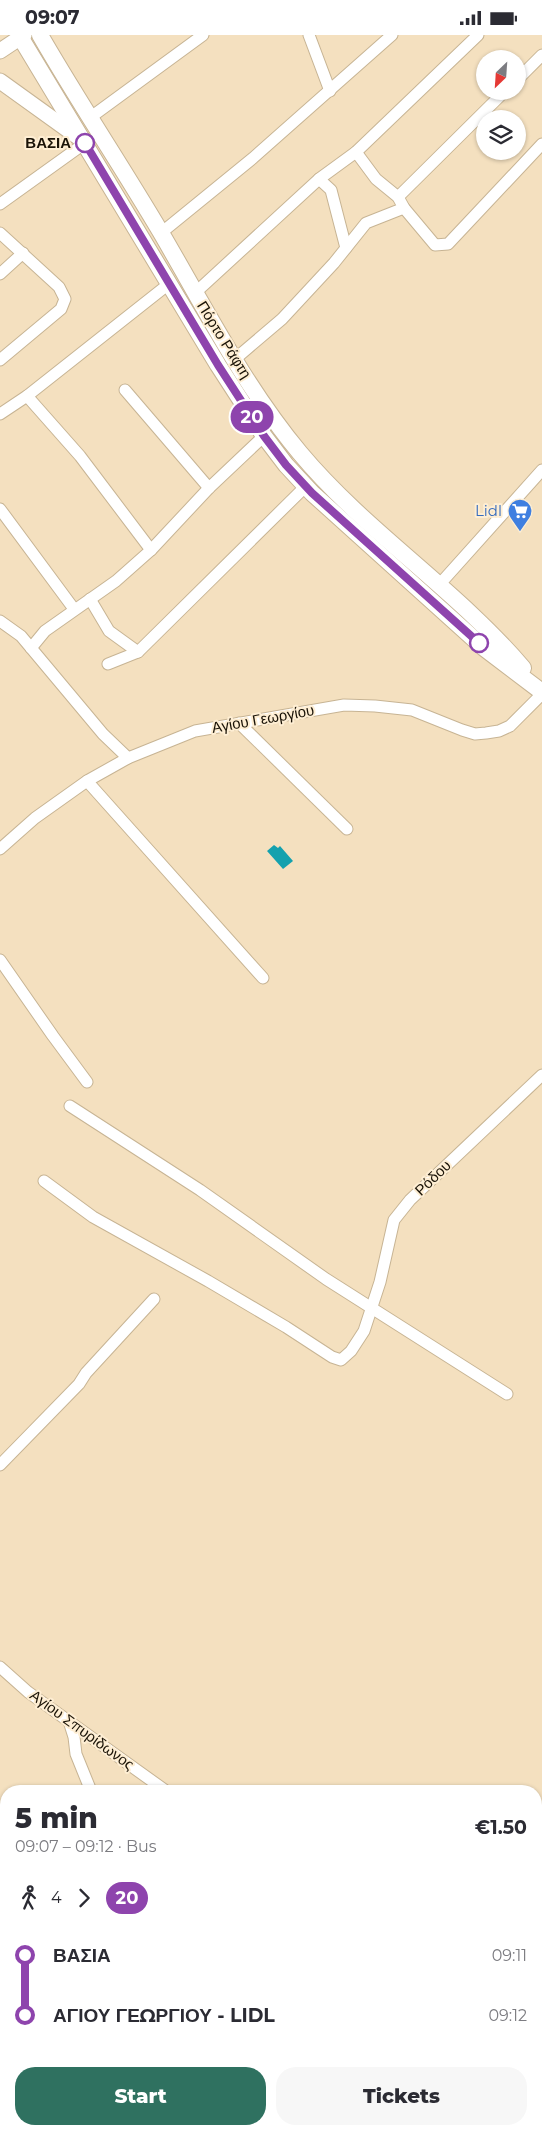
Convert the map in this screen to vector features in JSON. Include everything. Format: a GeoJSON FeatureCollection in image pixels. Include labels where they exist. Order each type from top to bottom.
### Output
{"type":"FeatureCollection","features":[{"type":"Feature","properties":{"kind":"main road","name":"Πόρτο Ράφτη"},"geometry":{"type":"LineString","coordinates":[[40,35],[161,233],[235,359],[278,425],[329,484],[496,637],[542,692]]}},
{"type":"Feature","properties":{"kind":"main road","name":"Πόρτο Ράφτη"},"geometry":{"type":"LineString","coordinates":[[21,36],[218,365],[264,436],[286,465],[306,486],[484,648],[542,692]]}},
{"type":"Feature","properties":{"kind":"street"},"geometry":{"type":"LineString","coordinates":[[91,117],[203,35]]}},
{"type":"Feature","properties":{"kind":"street"},"geometry":{"type":"LineString","coordinates":[[309,35],[330,91]]}},
{"type":"Feature","properties":{"kind":"street"},"geometry":{"type":"LineString","coordinates":[[161,233],[253,158],[392,35]]}},
{"type":"Feature","properties":{"kind":"street"},"geometry":{"type":"LineString","coordinates":[[195,293],[319,179],[356,152],[478,35]]}},
{"type":"Feature","properties":{"kind":"street"},"geometry":{"type":"LineString","coordinates":[[0,51],[21,36]]}},
{"type":"Feature","properties":{"kind":"street"},"geometry":{"type":"LineString","coordinates":[[526,71],[542,55]]}},
{"type":"Feature","properties":{"kind":"street"},"geometry":{"type":"LineString","coordinates":[[0,81],[85,143],[0,204]]}},
{"type":"Feature","properties":{"kind":"street"},"geometry":{"type":"LineString","coordinates":[[398,197],[496,100]]}},
{"type":"Feature","properties":{"kind":"street"},"geometry":{"type":"LineString","coordinates":[[356,152],[376,179],[398,197],[404,208],[436,245],[448,244],[542,144]]}},
{"type":"Feature","properties":{"kind":"street"},"geometry":{"type":"LineString","coordinates":[[319,179],[331,190],[346,248]]}},
{"type":"Feature","properties":{"kind":"street"},"geometry":{"type":"LineString","coordinates":[[235,359],[282,319],[366,223],[404,208]]}},
{"type":"Feature","properties":{"kind":"street"},"geometry":{"type":"LineString","coordinates":[[0,233],[59,287],[63,292],[65,304],[62,309],[0,360]]}},
{"type":"Feature","properties":{"kind":"street"},"geometry":{"type":"LineString","coordinates":[[0,274],[23,253]]}},
{"type":"Feature","properties":{"kind":"street"},"geometry":{"type":"LineString","coordinates":[[0,413],[27,395],[170,283]]}},
{"type":"Feature","properties":{"kind":"street"},"geometry":{"type":"LineString","coordinates":[[125,390],[208,488]]}},
{"type":"Feature","properties":{"kind":"street"},"geometry":{"type":"LineString","coordinates":[[27,395],[80,456],[151,550]]}},
{"type":"Feature","properties":{"kind":"street"},"geometry":{"type":"LineString","coordinates":[[31,648],[45,631],[116,581],[151,550],[208,488],[264,436]]}},
{"type":"Feature","properties":{"kind":"street"},"geometry":{"type":"LineString","coordinates":[[439,585],[542,470]]}},
{"type":"Feature","properties":{"kind":"street"},"geometry":{"type":"LineString","coordinates":[[108,664],[138,652],[306,486]]}},
{"type":"Feature","properties":{"kind":"street"},"geometry":{"type":"LineString","coordinates":[[0,509],[74,609]]}},
{"type":"Feature","properties":{"kind":"street"},"geometry":{"type":"LineString","coordinates":[[90,599],[109,631],[138,652]]}},
{"type":"Feature","properties":{"kind":"street"},"geometry":{"type":"LineString","coordinates":[[0,621],[21,636],[103,734],[128,758]]}},
{"type":"Feature","properties":{"kind":"street","name":"Αγίου Γεωργίου"},"geometry":{"type":"LineString","coordinates":[[0,849],[35,818],[87,781],[128,758],[195,731],[344,705],[412,710],[462,730],[475,734],[486,733],[499,731],[510,725],[542,692]]}},
{"type":"Feature","properties":{"kind":"street"},"geometry":{"type":"LineString","coordinates":[[239,723],[347,829]]}},
{"type":"Feature","properties":{"kind":"street"},"geometry":{"type":"LineString","coordinates":[[87,781],[263,978]]}},
{"type":"Feature","properties":{"kind":"street"},"geometry":{"type":"LineString","coordinates":[[0,960],[52,1036],[87,1082]]}},
{"type":"Feature","properties":{"kind":"street","name":"Ρόδου"},"geometry":{"type":"LineString","coordinates":[[44,1181],[93,1217],[216,1285],[332,1357],[341,1360],[351,1351],[364,1331],[372,1309],[394,1220],[410,1200],[542,1075]]}},
{"type":"Feature","properties":{"kind":"street"},"geometry":{"type":"LineString","coordinates":[[70,1106],[200,1190],[372,1309],[508,1394]]}},
{"type":"Feature","properties":{"kind":"street"},"geometry":{"type":"LineString","coordinates":[[0,1465],[80,1384],[86,1373],[154,1299]]}},
{"type":"Feature","properties":{"kind":"street","name":"Αγίου Σπυρίδωνος"},"geometry":{"type":"LineString","coordinates":[[0,1667],[28,1692],[158,1785]]}},
{"type":"Feature","properties":{"kind":"street"},"geometry":{"type":"LineString","coordinates":[[69,1721],[74,1737],[76,1754],[89,1785]]}},
{"type":"Feature","properties":{"kind":"water"},"geometry":{"type":"Polygon","coordinates":[[[274,845],[278,848],[280,846],[293,861],[283,869],[267,851],[274,845]]]}},
{"type":"Feature","properties":{"kind":"bus line","name":"20"},"geometry":{"type":"LineString","coordinates":[[85,143],[218,365],[264,436],[286,465],[312,493],[479,643]]}},
{"type":"Feature","properties":{"kind":"place","name":"ΒΑΣΙΑ"},"geometry":{"type":"Point","coordinates":[85,143]}},
{"type":"Feature","properties":{"kind":"place","name":"Lidl"},"geometry":{"type":"Point","coordinates":[520,532]}}]}
